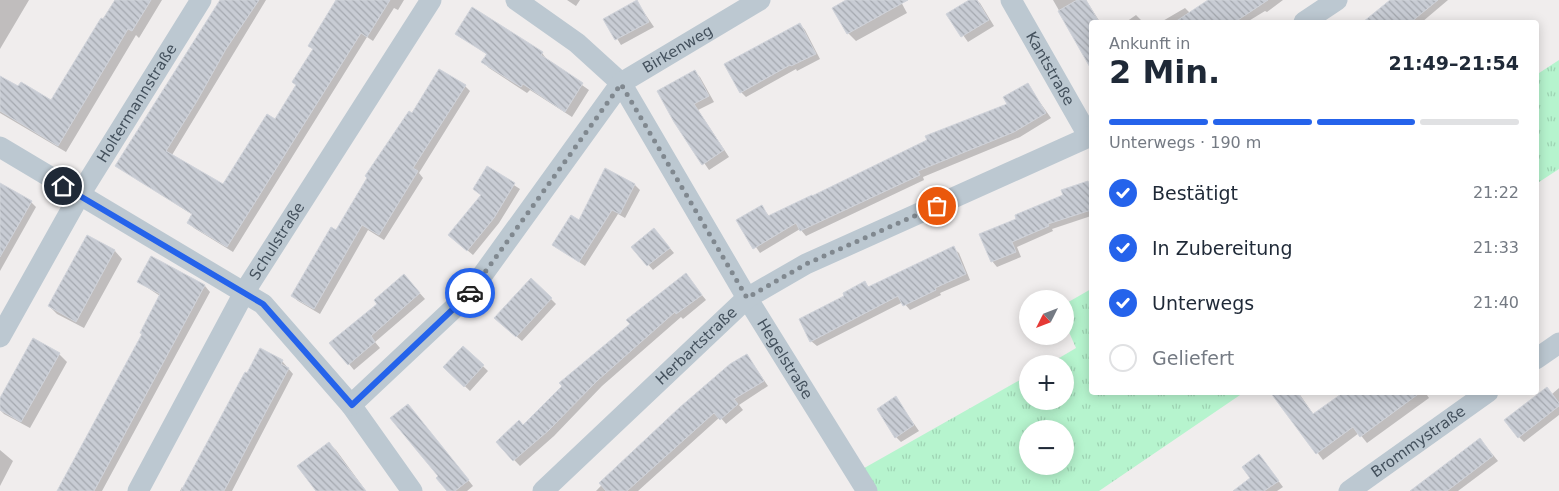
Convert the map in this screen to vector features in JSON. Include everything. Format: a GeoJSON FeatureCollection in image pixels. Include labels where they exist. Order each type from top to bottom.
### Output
{"type":"FeatureCollection","features":[{"type":"Feature","properties":{"kind":"street","name":"Holtermannstraße"},"geometry":{"type":"LineString","coordinates":[[0,337],[79,196],[201,0]]}},
{"type":"Feature","properties":{"kind":"street","name":"Schulstraße"},"geometry":{"type":"LineString","coordinates":[[138,491],[245,291],[431,0]]}},
{"type":"Feature","properties":{"kind":"street","name":"Hegelstraße"},"geometry":{"type":"LineString","coordinates":[[516,0],[577,43],[621,84],[747,298],[867,491]]}},
{"type":"Feature","properties":{"kind":"street","name":"Birkenweg"},"geometry":{"type":"LineString","coordinates":[[352,405],[468,295],[621,84],[760,0]]}},
{"type":"Feature","properties":{"kind":"street","name":"Kantstraße"},"geometry":{"type":"LineString","coordinates":[[1011,0],[1089,134]]}},
{"type":"Feature","properties":{"kind":"street"},"geometry":{"type":"LineString","coordinates":[[1307,20],[1337,0]]}},
{"type":"Feature","properties":{"kind":"street","name":"Herbartstraße"},"geometry":{"type":"LineString","coordinates":[[543,491],[747,298],[806,264],[1089,136]]}},
{"type":"Feature","properties":{"kind":"street"},"geometry":{"type":"LineString","coordinates":[[0,147],[79,196],[245,291],[263,304],[352,405],[412,491]]}},
{"type":"Feature","properties":{"kind":"street"},"geometry":{"type":"LineString","coordinates":[[1539,357],[1559,342]]}},
{"type":"Feature","properties":{"kind":"street","name":"Brommystraße"},"geometry":{"type":"LineString","coordinates":[[1349,491],[1484,395]]}},
{"type":"Feature","properties":{"kind":"green space"},"geometry":{"type":"Polygon","coordinates":[[[1559,60],[1559,169],[1539,182],[1539,73],[1559,60]]]}},
{"type":"Feature","properties":{"kind":"green space"},"geometry":{"type":"Polygon","coordinates":[[[1089,290],[1089,395],[1240,395],[1099,491],[868,491],[859,471],[1019,381],[1019,410],[1074,410],[1074,355],[1064,355],[1076,348],[1074,343],[1074,299],[1089,290]]]}},
{"type":"Feature","properties":{"kind":"building"},"geometry":{"type":"Polygon","coordinates":[[[115,0],[151,0],[132,31],[128,29],[58,146],[0,111],[0,76],[18,86],[21,82],[51,100],[101,18],[103,19],[115,0]]]}},
{"type":"Feature","properties":{"kind":"building"},"geometry":{"type":"Polygon","coordinates":[[[220,0],[259,0],[226,49],[166,151],[223,184],[267,114],[275,119],[296,85],[292,82],[313,49],[308,46],[336,0],[390,0],[367,37],[361,33],[227,247],[187,223],[192,214],[115,166],[220,0]]]}},
{"type":"Feature","properties":{"kind":"building"},"geometry":{"type":"Polygon","coordinates":[[[637,0],[649,22],[615,40],[603,19],[637,0]]]}},
{"type":"Feature","properties":{"kind":"building"},"geometry":{"type":"Polygon","coordinates":[[[846,0],[908,0],[847,34],[832,8],[846,0]]]}},
{"type":"Feature","properties":{"kind":"building"},"geometry":{"type":"Polygon","coordinates":[[[969,0],[977,0],[989,20],[961,37],[946,14],[969,0]]]}},
{"type":"Feature","properties":{"kind":"building"},"geometry":{"type":"Polygon","coordinates":[[[1077,0],[1086,0],[1098,20],[1089,20],[1089,65],[1058,11],[1077,0]]]}},
{"type":"Feature","properties":{"kind":"building"},"geometry":{"type":"Polygon","coordinates":[[[1208,0],[1268,0],[1238,20],[1178,20],[1208,0]]]}},
{"type":"Feature","properties":{"kind":"building"},"geometry":{"type":"Polygon","coordinates":[[[1390,0],[1438,0],[1413,20],[1365,20],[1390,0]]]}},
{"type":"Feature","properties":{"kind":"building"},"geometry":{"type":"Polygon","coordinates":[[[472,7],[543,52],[541,55],[583,83],[565,112],[523,84],[521,87],[481,62],[487,54],[455,34],[472,7]]]}},
{"type":"Feature","properties":{"kind":"building"},"geometry":{"type":"Polygon","coordinates":[[[800,23],[816,54],[790,65],[740,93],[724,64],[800,23]]]}},
{"type":"Feature","properties":{"kind":"building"},"geometry":{"type":"Polygon","coordinates":[[[439,69],[466,85],[413,168],[418,171],[379,235],[362,225],[314,309],[291,296],[331,227],[336,230],[367,178],[365,176],[409,111],[412,113],[439,69]]]}},
{"type":"Feature","properties":{"kind":"building"},"geometry":{"type":"Polygon","coordinates":[[[695,70],[709,96],[694,104],[724,150],[702,165],[674,122],[657,91],[695,70]]]}},
{"type":"Feature","properties":{"kind":"building"},"geometry":{"type":"Polygon","coordinates":[[[1028,83],[1046,113],[1014,132],[918,171],[920,175],[800,231],[796,223],[753,249],[736,220],[762,205],[768,216],[812,196],[927,140],[925,136],[1007,104],[1003,97],[1028,83]]]}},
{"type":"Feature","properties":{"kind":"building"},"geometry":{"type":"Polygon","coordinates":[[[487,166],[515,183],[494,218],[467,251],[448,235],[481,195],[473,189],[487,166]]]}},
{"type":"Feature","properties":{"kind":"building"},"geometry":{"type":"Polygon","coordinates":[[[605,168],[635,184],[620,214],[612,210],[579,262],[552,245],[571,215],[579,220],[605,168]]]}},
{"type":"Feature","properties":{"kind":"building"},"geometry":{"type":"Polygon","coordinates":[[[1088,181],[1089,211],[1048,224],[1049,226],[1012,242],[1016,252],[991,262],[979,234],[1016,219],[1015,215],[1063,195],[1061,190],[1088,181]]]}},
{"type":"Feature","properties":{"kind":"building"},"geometry":{"type":"Polygon","coordinates":[[[0,183],[32,201],[0,257],[0,183]]]}},
{"type":"Feature","properties":{"kind":"building"},"geometry":{"type":"Polygon","coordinates":[[[654,228],[670,248],[647,266],[631,247],[654,228]]]}},
{"type":"Feature","properties":{"kind":"building"},"geometry":{"type":"Polygon","coordinates":[[[87,235],[115,250],[76,322],[48,306],[87,235]]]}},
{"type":"Feature","properties":{"kind":"building"},"geometry":{"type":"Polygon","coordinates":[[[954,246],[966,274],[935,288],[936,290],[903,306],[898,296],[810,342],[799,319],[844,296],[843,293],[865,281],[868,287],[954,246]]]}},
{"type":"Feature","properties":{"kind":"building"},"geometry":{"type":"Polygon","coordinates":[[[151,256],[205,285],[94,491],[57,491],[142,334],[140,333],[160,294],[137,282],[151,256]]]}},
{"type":"Feature","properties":{"kind":"building"},"geometry":{"type":"Polygon","coordinates":[[[686,273],[702,295],[676,314],[675,312],[597,381],[548,431],[513,461],[496,442],[519,420],[523,425],[562,386],[559,383],[630,324],[626,320],[686,273]]]}},
{"type":"Feature","properties":{"kind":"building"},"geometry":{"type":"Polygon","coordinates":[[[404,274],[420,293],[371,336],[375,342],[348,365],[329,343],[377,304],[374,300],[404,274]]]}},
{"type":"Feature","properties":{"kind":"building"},"geometry":{"type":"Polygon","coordinates":[[[531,278],[552,298],[516,337],[494,318],[531,278]]]}},
{"type":"Feature","properties":{"kind":"building"},"geometry":{"type":"Polygon","coordinates":[[[33,338],[60,353],[21,422],[0,410],[0,398],[33,338]]]}},
{"type":"Feature","properties":{"kind":"building"},"geometry":{"type":"Polygon","coordinates":[[[463,346],[484,365],[464,387],[443,367],[463,346]]]}},
{"type":"Feature","properties":{"kind":"building"},"geometry":{"type":"Polygon","coordinates":[[[260,348],[283,360],[281,364],[289,368],[224,491],[181,491],[245,372],[247,373],[260,348]]]}},
{"type":"Feature","properties":{"kind":"building"},"geometry":{"type":"Polygon","coordinates":[[[747,354],[764,381],[734,399],[738,404],[720,420],[714,413],[627,491],[606,491],[599,483],[679,408],[730,364],[747,354]]]}},
{"type":"Feature","properties":{"kind":"building"},"geometry":{"type":"Polygon","coordinates":[[[1547,387],[1559,403],[1559,406],[1518,438],[1504,420],[1547,387]]]}},
{"type":"Feature","properties":{"kind":"building"},"geometry":{"type":"Polygon","coordinates":[[[1272,395],[1299,395],[1313,414],[1340,395],[1417,395],[1360,437],[1353,427],[1316,454],[1272,395]]]}},
{"type":"Feature","properties":{"kind":"building"},"geometry":{"type":"Polygon","coordinates":[[[896,396],[914,425],[895,438],[877,409],[896,396]]]}},
{"type":"Feature","properties":{"kind":"building"},"geometry":{"type":"Polygon","coordinates":[[[408,404],[469,480],[455,491],[447,491],[436,478],[438,476],[390,418],[408,404]]]}},
{"type":"Feature","properties":{"kind":"building"},"geometry":{"type":"Polygon","coordinates":[[[1480,438],[1493,456],[1447,491],[1410,491],[1480,438]]]}},
{"type":"Feature","properties":{"kind":"building"},"geometry":{"type":"Polygon","coordinates":[[[329,442],[366,491],[316,491],[297,466],[329,442]]]}},
{"type":"Feature","properties":{"kind":"building"},"geometry":{"type":"Polygon","coordinates":[[[1259,454],[1279,481],[1264,491],[1233,491],[1250,478],[1242,467],[1259,454]]]}},
{"type":"Feature","properties":{"kind":"way so far"},"geometry":{"type":"LineString","coordinates":[[470,293],[621,84],[747,298],[806,264],[937,206]]}},
{"type":"Feature","properties":{"kind":"route"},"geometry":{"type":"LineString","coordinates":[[63,186],[245,291],[263,304],[352,405],[470,293]]}}]}
